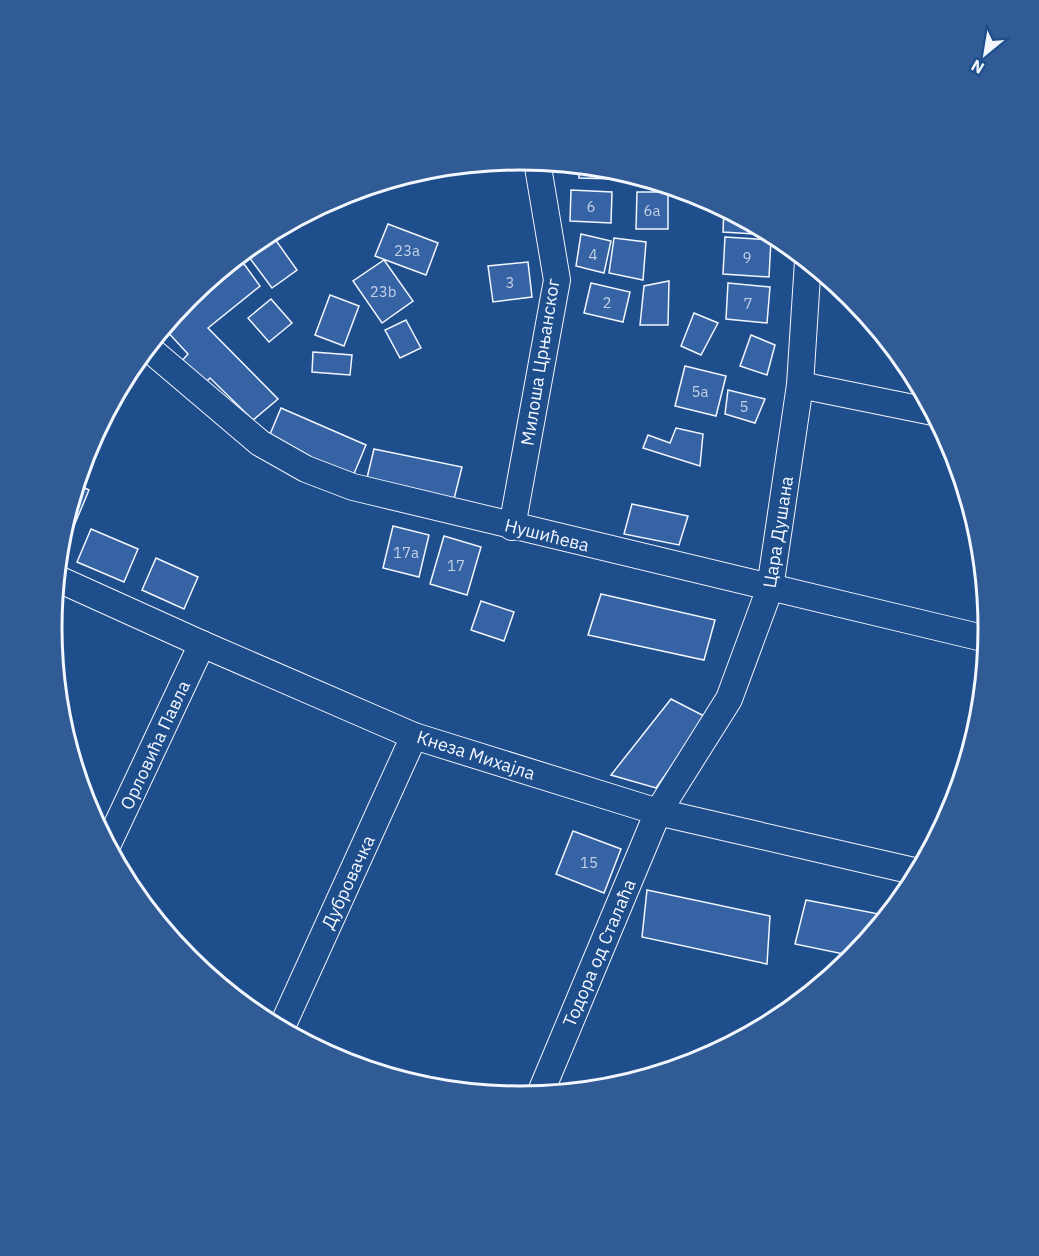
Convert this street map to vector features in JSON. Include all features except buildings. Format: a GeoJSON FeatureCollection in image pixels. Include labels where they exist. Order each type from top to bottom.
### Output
{"type":"FeatureCollection","features":[{"type":"Feature","properties":{"kind":"street","name":"Милоша Црњанског"},"geometry":{"type":"LineString","coordinates":[[512,527],[557,280],[539,171]]}},
{"type":"Feature","properties":{"kind":"street","name":"Цара Душана"},"geometry":{"type":"LineString","coordinates":[[658,812],[729,699],[770,588],[800,386],[807,273]]}},
{"type":"Feature","properties":{"kind":"street","name":"Нушићева"},"geometry":{"type":"LineString","coordinates":[[154,353],[260,443],[306,469],[353,487],[512,527],[978,637]]}},
{"type":"Feature","properties":{"kind":"street"},"geometry":{"type":"LineString","coordinates":[[800,386],[922,410]]}},
{"type":"Feature","properties":{"kind":"street","name":"Кнеза Михајла"},"geometry":{"type":"LineString","coordinates":[[64,581],[414,736],[658,812],[908,870]]}},
{"type":"Feature","properties":{"kind":"street","name":"Орловића Павла"},"geometry":{"type":"LineString","coordinates":[[112,836],[202,644]]}},
{"type":"Feature","properties":{"kind":"street","name":"Дубровачка"},"geometry":{"type":"LineString","coordinates":[[284,1021],[414,736]]}},
{"type":"Feature","properties":{"kind":"street","name":"Тодора од Сталаћа"},"geometry":{"type":"LineString","coordinates":[[544,1085],[658,812]]}}]}
